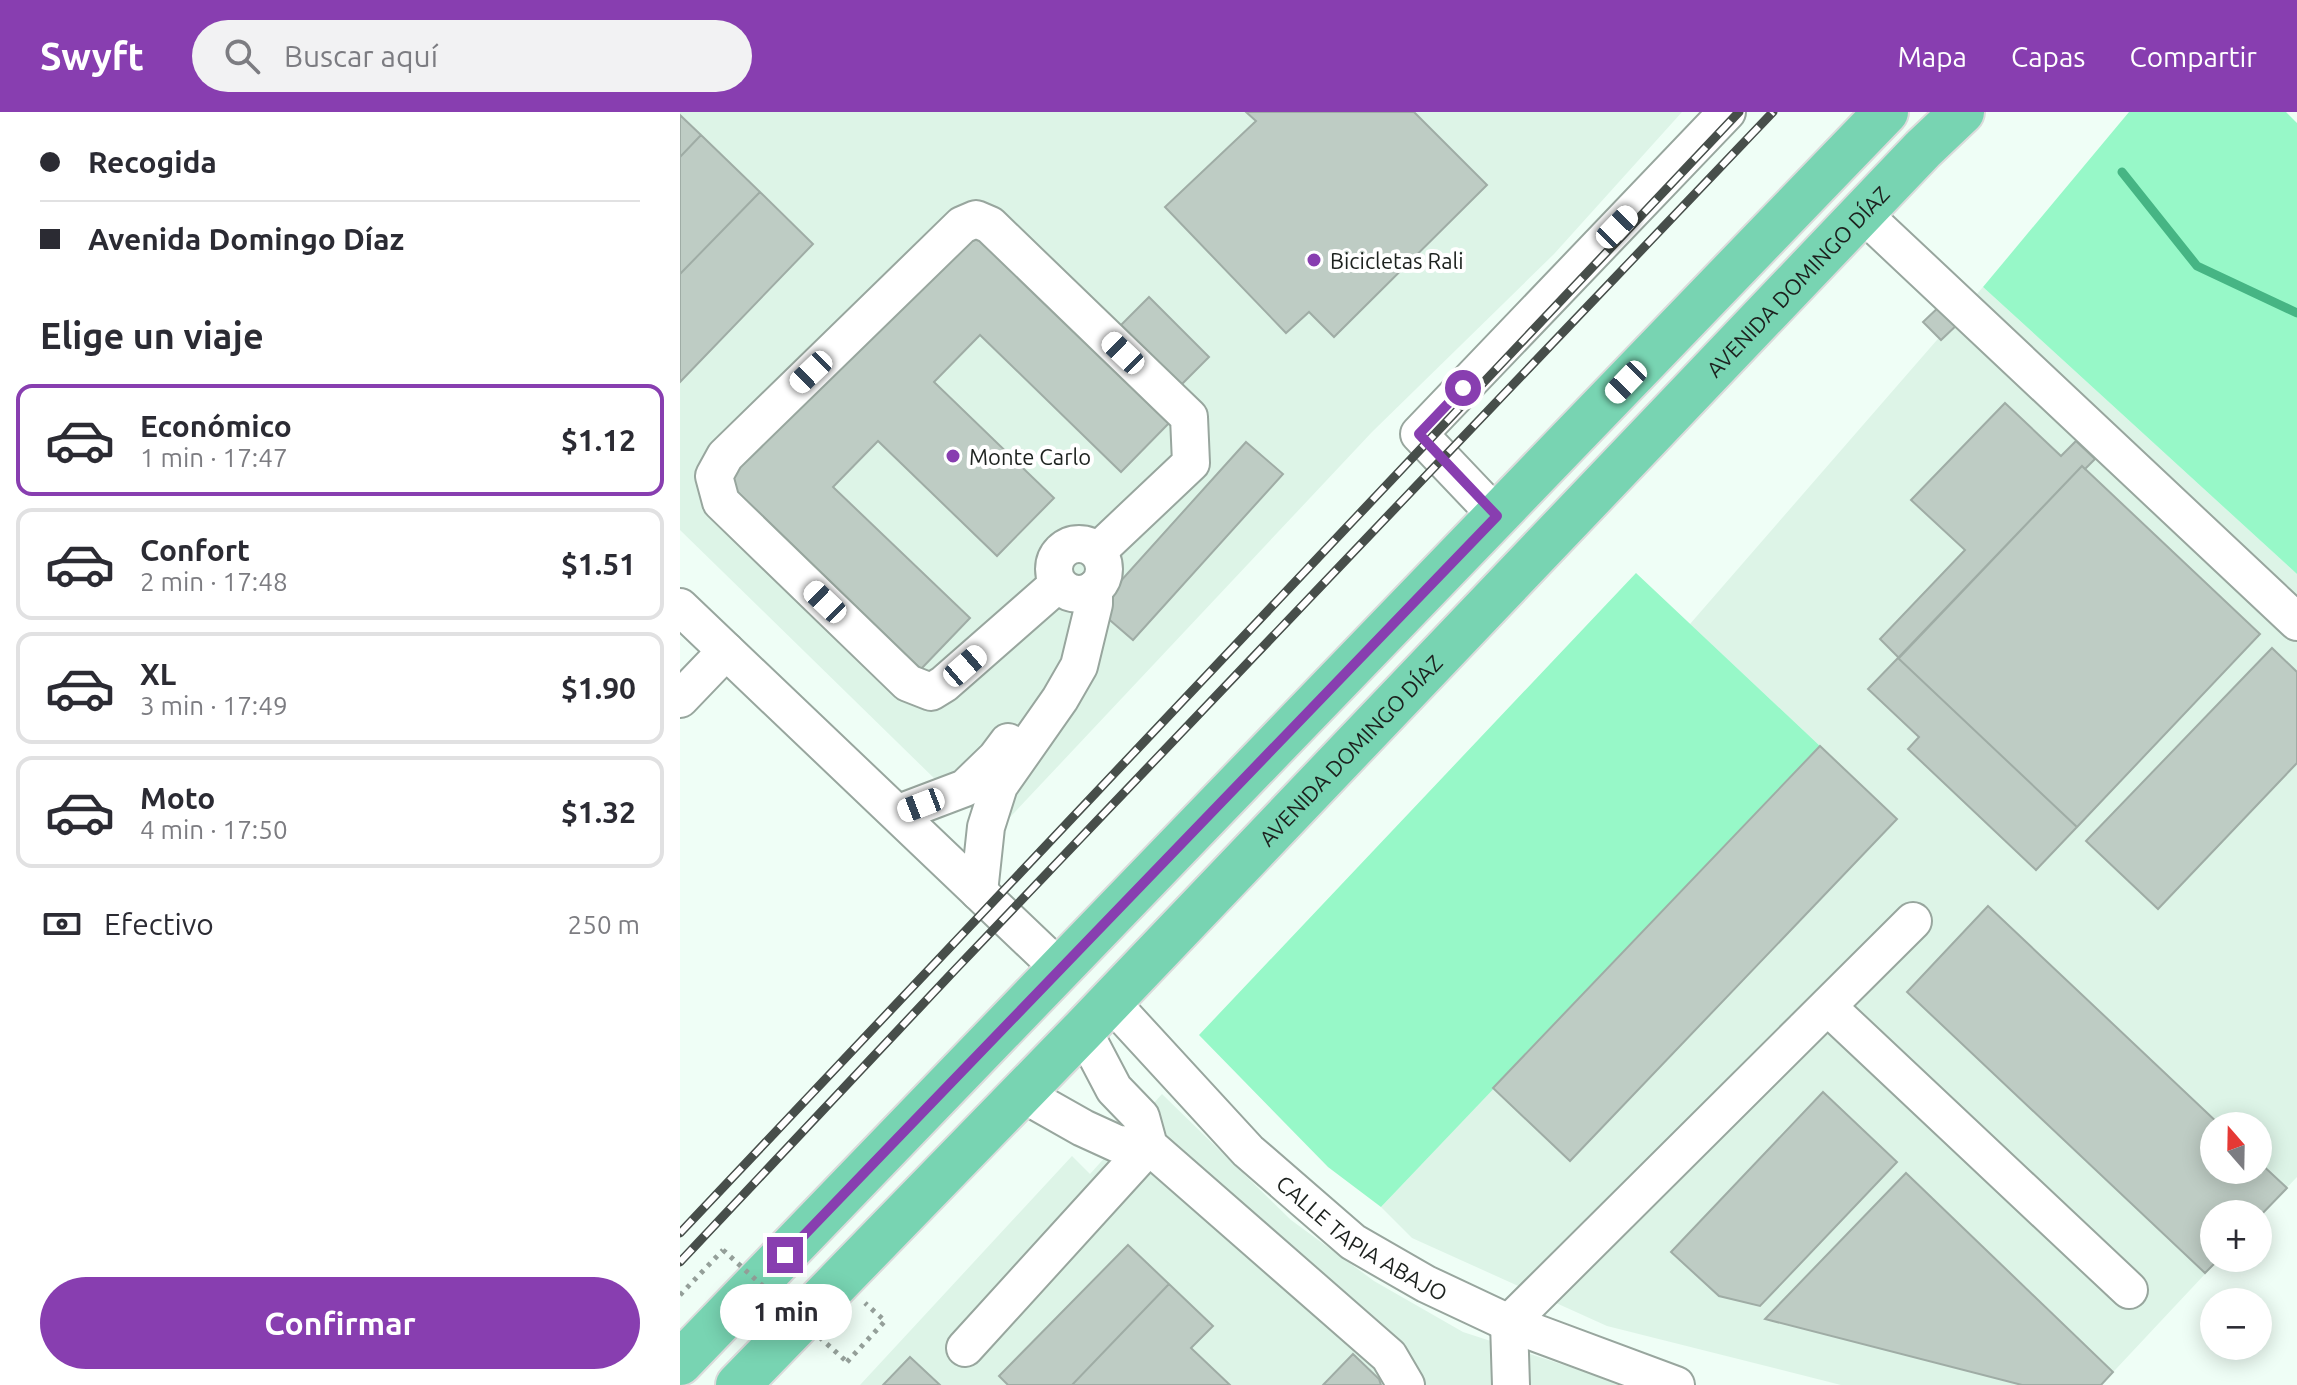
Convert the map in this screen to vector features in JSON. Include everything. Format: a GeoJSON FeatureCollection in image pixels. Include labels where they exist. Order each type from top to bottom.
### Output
{"type":"FeatureCollection","features":[{"type":"Feature","properties":{"kind":"main road"},"geometry":{"type":"LineString","coordinates":[[680,1363],[1886,112]]}},
{"type":"Feature","properties":{"kind":"main road","name":"AVENIDA DOMINGO DÍAZ"},"geometry":{"type":"LineString","coordinates":[[738,1385],[1962,112]]}},
{"type":"Feature","properties":{"kind":"street"},"geometry":{"type":"LineString","coordinates":[[1497,516],[1419,434],[1727,112]]}},
{"type":"Feature","properties":{"kind":"street"},"geometry":{"type":"LineString","coordinates":[[1862,213],[2297,622]]}},
{"type":"Feature","properties":{"kind":"street"},"geometry":{"type":"LineString","coordinates":[[976,219],[990,225],[1189,417],[1191,463],[1098,551],[1104,575],[1073,589],[931,692],[908,683],[721,502],[714,476],[725,456],[962,225],[976,219]]}},
{"type":"Feature","properties":{"kind":"street"},"geometry":{"type":"LineString","coordinates":[[979,892],[986,827],[999,786],[1060,699],[1079,666],[1094,604],[1073,589]]}},
{"type":"Feature","properties":{"kind":"street"},"geometry":{"type":"LineString","coordinates":[[899,813],[965,788],[996,758],[1053,677],[1063,648],[1073,589]]}},
{"type":"Feature","properties":{"kind":"street"},"geometry":{"type":"LineString","coordinates":[[680,607],[1061,970]]}},
{"type":"Feature","properties":{"kind":"street"},"geometry":{"type":"LineString","coordinates":[[680,699],[726,651]]}},
{"type":"Feature","properties":{"kind":"street"},"geometry":{"type":"LineString","coordinates":[[1511,1385],[1509,1323],[1913,921]]}},
{"type":"Feature","properties":{"kind":"street"},"geometry":{"type":"LineString","coordinates":[[1828,1007],[2129,1290]]}},
{"type":"Feature","properties":{"kind":"street"},"geometry":{"type":"LineString","coordinates":[[1097,1015],[1114,1089],[1141,1117],[1149,1146],[1389,1356],[1406,1385]]}},
{"type":"Feature","properties":{"kind":"street","name":"CALLE TAPIA ABAJO"},"geometry":{"type":"LineString","coordinates":[[1097,1015],[1353,1242],[1426,1284],[1509,1323],[1670,1384]]}},
{"type":"Feature","properties":{"kind":"street"},"geometry":{"type":"LineString","coordinates":[[1021,1093],[1118,1144],[1149,1146]]}},
{"type":"Feature","properties":{"kind":"street"},"geometry":{"type":"LineString","coordinates":[[965,1348],[1149,1146]]}},
{"type":"Feature","properties":{"kind":"path"},"geometry":{"type":"LineString","coordinates":[[680,1295],[723,1250],[847,1362],[885,1321]]}},
{"type":"Feature","properties":{"kind":"shaded area"},"geometry":{"type":"Polygon","coordinates":[[[680,112],[1682,112],[1554,254],[1372,432],[998,830],[939,783],[680,530],[680,112]]]}},
{"type":"Feature","properties":{"kind":"shaded area"},"geometry":{"type":"Polygon","coordinates":[[[1983,287],[2297,574],[2297,1177],[2272,1203],[2272,1200],[2200,1200],[2200,1272],[2207,1272],[2101,1385],[1841,1385],[1607,1326],[1412,1238],[1381,1207],[1819,745],[1690,624],[1983,287]]]}},
{"type":"Feature","properties":{"kind":"shaded area"},"geometry":{"type":"Polygon","coordinates":[[[1162,1094],[1291,1220],[1374,1281],[1463,1332],[1625,1385],[860,1385],[1072,1156],[1090,1174],[1162,1094]]]}},
{"type":"Feature","properties":{"kind":"green space"},"geometry":{"type":"Polygon","coordinates":[[[2129,112],[2286,112],[2297,123],[2297,574],[1983,287],[2129,112]]]}},
{"type":"Feature","properties":{"kind":"green space"},"geometry":{"type":"Polygon","coordinates":[[[1636,573],[1820,746],[1381,1207],[1328,1167],[1199,1035],[1636,573]]]}},
{"type":"Feature","properties":{"kind":"building","name":"Bicicletas Rali"},"geometry":{"type":"Polygon","coordinates":[[[1246,112],[1414,112],[1487,185],[1334,337],[1309,312],[1286,333],[1165,207],[1256,121],[1246,112]]]}},
{"type":"Feature","properties":{"kind":"building"},"geometry":{"type":"Polygon","coordinates":[[[680,115],[701,135],[680,157],[680,115]]]}},
{"type":"Feature","properties":{"kind":"building"},"geometry":{"type":"Polygon","coordinates":[[[701,135],[760,192],[680,274],[680,157],[701,135]]]}},
{"type":"Feature","properties":{"kind":"building"},"geometry":{"type":"Polygon","coordinates":[[[760,192],[813,244],[680,382],[680,274],[760,192]]]}},
{"type":"Feature","properties":{"kind":"building","name":"Monte Carlo"},"geometry":{"type":"Polygon","coordinates":[[[974,226],[1174,418],[1121,472],[980,335],[934,382],[1054,498],[997,556],[878,441],[833,487],[970,618],[921,669],[726,481],[974,226]]]}},
{"type":"Feature","properties":{"kind":"building"},"geometry":{"type":"Polygon","coordinates":[[[1149,297],[1209,357],[1181,385],[1121,325],[1149,297]]]}},
{"type":"Feature","properties":{"kind":"building"},"geometry":{"type":"Polygon","coordinates":[[[1942,304],[1960,322],[1941,340],[1923,322],[1942,304]]]}},
{"type":"Feature","properties":{"kind":"building"},"geometry":{"type":"Polygon","coordinates":[[[2005,403],[2061,456],[2076,441],[2095,459],[2085,469],[2082,466],[1899,658],[1880,639],[1965,550],[1911,500],[2005,403]]]}},
{"type":"Feature","properties":{"kind":"building"},"geometry":{"type":"Polygon","coordinates":[[[1246,442],[1283,474],[1133,640],[1105,616],[1100,604],[1246,442]]]}},
{"type":"Feature","properties":{"kind":"building"},"geometry":{"type":"Polygon","coordinates":[[[2082,466],[2260,634],[2077,827],[1898,658],[2082,466]]]}},
{"type":"Feature","properties":{"kind":"building"},"geometry":{"type":"Polygon","coordinates":[[[2272,648],[2297,672],[2297,763],[2158,909],[2086,841],[2272,648]]]}},
{"type":"Feature","properties":{"kind":"building"},"geometry":{"type":"Polygon","coordinates":[[[1898,658],[2077,827],[2036,870],[1908,749],[1919,737],[1868,689],[1898,658]]]}},
{"type":"Feature","properties":{"kind":"building"},"geometry":{"type":"Polygon","coordinates":[[[1820,746],[1897,819],[1570,1161],[1493,1088],[1820,746]]]}},
{"type":"Feature","properties":{"kind":"building"},"geometry":{"type":"Polygon","coordinates":[[[1988,906],[2206,1112],[2200,1112],[2200,1184],[2272,1184],[2272,1174],[2287,1188],[2272,1204],[2272,1200],[2200,1200],[2200,1268],[1907,992],[1988,906]]]}},
{"type":"Feature","properties":{"kind":"building"},"geometry":{"type":"Polygon","coordinates":[[[1823,1092],[1897,1162],[1760,1306],[1719,1296],[1671,1252],[1823,1092]]]}},
{"type":"Feature","properties":{"kind":"building"},"geometry":{"type":"Polygon","coordinates":[[[1906,1173],[2113,1372],[2101,1385],[2022,1385],[1765,1319],[1906,1173]]]}},
{"type":"Feature","properties":{"kind":"building"},"geometry":{"type":"Polygon","coordinates":[[[1128,1245],[1169,1284],[1072,1385],[1008,1385],[999,1376],[1128,1245]]]}},
{"type":"Feature","properties":{"kind":"building"},"geometry":{"type":"Polygon","coordinates":[[[1169,1284],[1213,1326],[1191,1348],[1230,1385],[1072,1385],[1169,1284]]]}},
{"type":"Feature","properties":{"kind":"building"},"geometry":{"type":"Polygon","coordinates":[[[1353,1354],[1379,1379],[1381,1385],[1323,1385],[1353,1354]]]}},
{"type":"Feature","properties":{"kind":"building"},"geometry":{"type":"Polygon","coordinates":[[[910,1357],[940,1385],[883,1385],[910,1357]]]}},
{"type":"Feature","properties":{"kind":"waterway"},"geometry":{"type":"LineString","coordinates":[[2122,172],[2197,266],[2297,313]]}},
{"type":"Feature","properties":{"kind":"railway"},"geometry":{"type":"LineString","coordinates":[[680,1233],[1739,112]]}},
{"type":"Feature","properties":{"kind":"railway"},"geometry":{"type":"LineString","coordinates":[[680,1262],[1773,112]]}},
{"type":"Feature","properties":{"kind":"place","name":"Bicicletas Rali"},"geometry":{"type":"Point","coordinates":[1314,260]}},
{"type":"Feature","properties":{"kind":"place","name":"Monte Carlo"},"geometry":{"type":"Point","coordinates":[953,456]}},
{"type":"Feature","properties":{"kind":"route"},"geometry":{"type":"LineString","coordinates":[[785,1255],[1497,516],[1419,434],[1463,388]]}}]}
